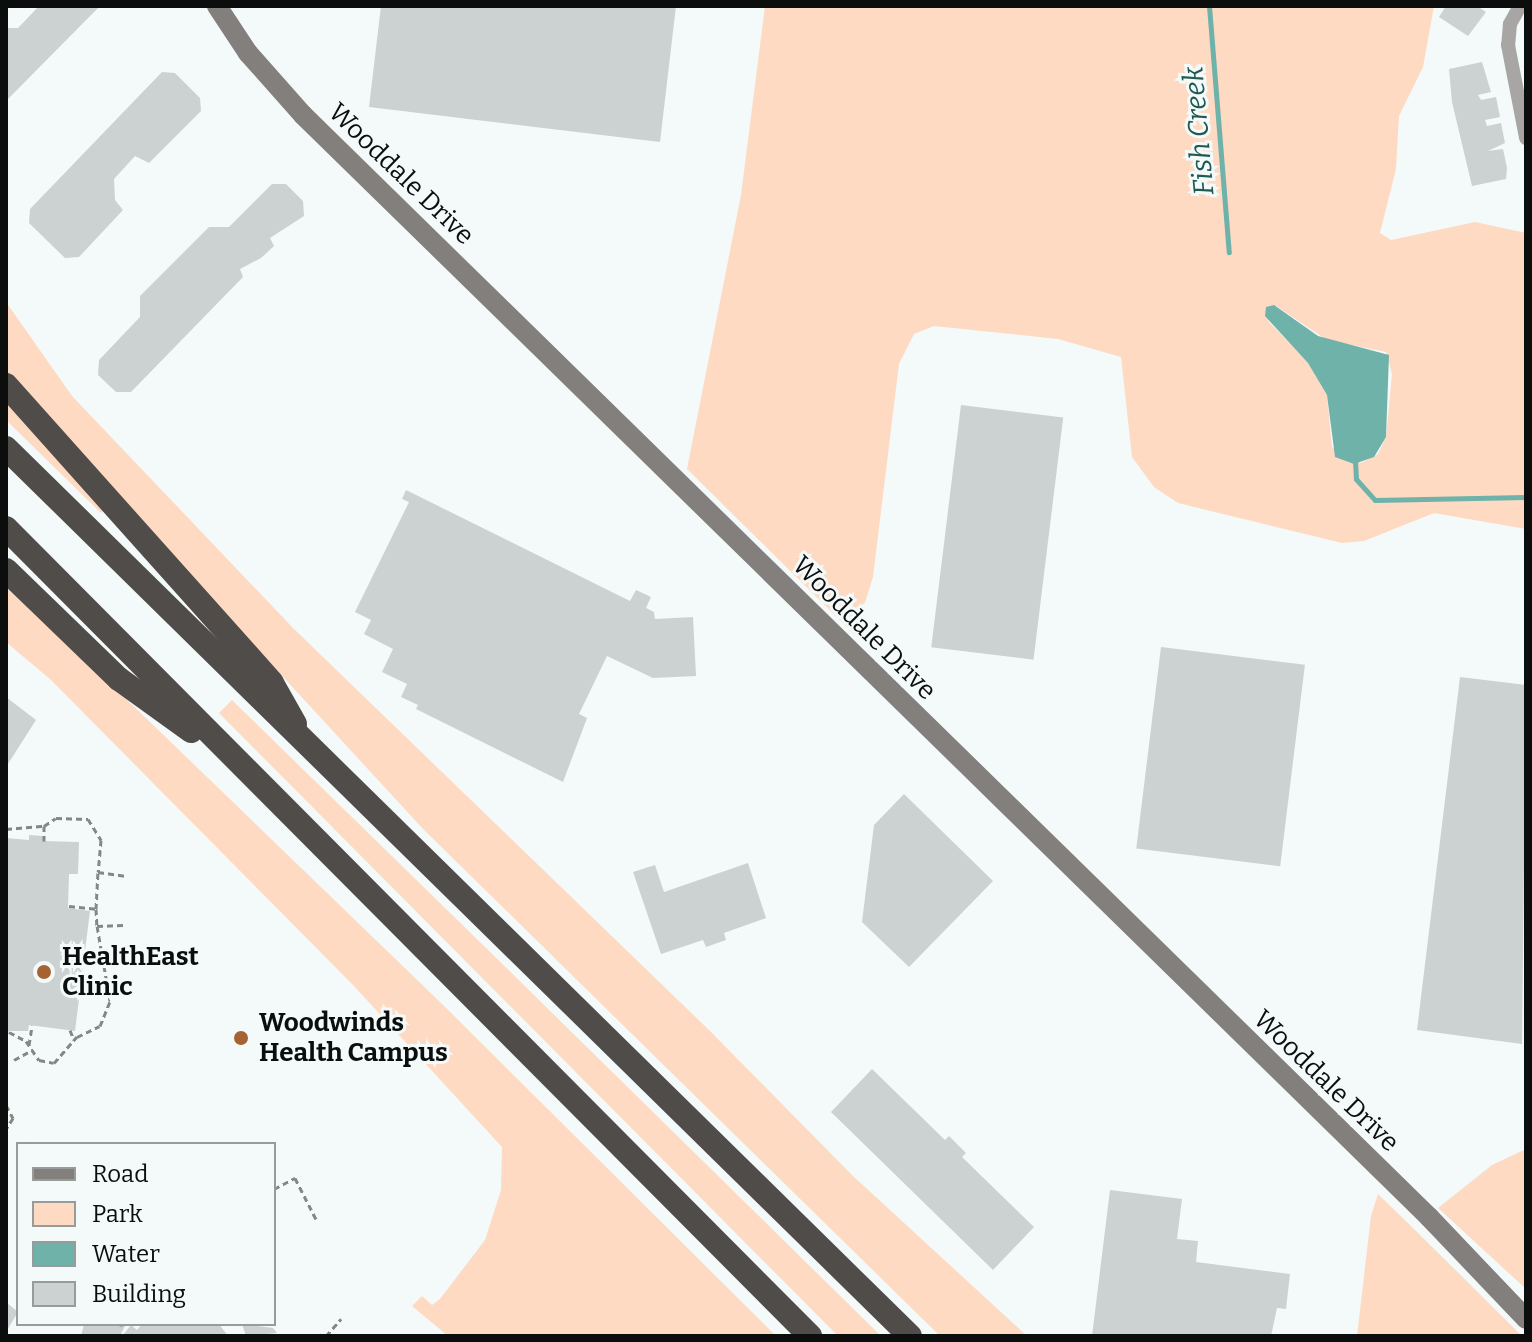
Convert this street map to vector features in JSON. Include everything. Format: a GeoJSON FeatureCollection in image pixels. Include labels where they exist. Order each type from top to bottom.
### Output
{"type":"FeatureCollection","features":[{"type":"Feature","properties":{"kind":"highway"},"geometry":{"type":"LineString","coordinates":[[6,385],[272,683],[312,754]]}},
{"type":"Feature","properties":{"kind":"highway"},"geometry":{"type":"LineString","coordinates":[[6,448],[312,754],[910,1336]]}},
{"type":"Feature","properties":{"kind":"highway"},"geometry":{"type":"LineString","coordinates":[[6,528],[810,1336]]}},
{"type":"Feature","properties":{"kind":"highway"},"geometry":{"type":"LineString","coordinates":[[6,570],[119,679],[249,773]]}},
{"type":"Feature","properties":{"kind":"street","name":"Wooddale Drive"},"geometry":{"type":"LineString","coordinates":[[217,6],[262,71],[303,115],[1486,1276],[1526,1319]]}},
{"type":"Feature","properties":{"kind":"street"},"geometry":{"type":"LineString","coordinates":[[1520,6],[1508,33],[1526,138]]}},
{"type":"Feature","properties":{"kind":"street","name":"Wooddale Drive"},"geometry":{"type":"LineString","coordinates":[[1486,1276],[1526,1307]]}},
{"type":"Feature","properties":{"kind":"path"},"geometry":{"type":"LineString","coordinates":[[6,829],[44,826],[69,814],[91,822],[102,844],[96,909],[109,1009],[96,1029],[74,1040],[57,1063],[41,1061],[29,1045],[9,1032]]}},
{"type":"Feature","properties":{"kind":"path"},"geometry":{"type":"LineString","coordinates":[[44,826],[44,841]]}},
{"type":"Feature","properties":{"kind":"path"},"geometry":{"type":"LineString","coordinates":[[98,872],[125,876]]}},
{"type":"Feature","properties":{"kind":"path"},"geometry":{"type":"LineString","coordinates":[[69,906],[96,909]]}},
{"type":"Feature","properties":{"kind":"path"},"geometry":{"type":"LineString","coordinates":[[97,926],[123,925]]}},
{"type":"Feature","properties":{"kind":"path"},"geometry":{"type":"LineString","coordinates":[[29,1045],[32,1025]]}},
{"type":"Feature","properties":{"kind":"path"},"geometry":{"type":"LineString","coordinates":[[70,1030],[74,1040]]}},
{"type":"Feature","properties":{"kind":"path"},"geometry":{"type":"LineString","coordinates":[[14,1060],[32,1050]]}},
{"type":"Feature","properties":{"kind":"path"},"geometry":{"type":"LineString","coordinates":[[6,1105],[13,1118],[6,1129]]}},
{"type":"Feature","properties":{"kind":"path"},"geometry":{"type":"LineString","coordinates":[[276,1188],[295,1178],[316,1219]]}},
{"type":"Feature","properties":{"kind":"path"},"geometry":{"type":"LineString","coordinates":[[322,1335],[341,1319]]}},
{"type":"Feature","properties":{"kind":"green space"},"geometry":{"type":"Polygon","coordinates":[[[765,6],[1434,6],[1423,67],[1399,116],[1396,169],[1380,233],[1391,240],[1475,222],[1526,233],[1526,529],[1434,513],[1364,541],[1342,543],[1178,503],[1154,487],[1132,457],[1121,357],[1058,339],[934,326],[914,334],[899,364],[873,577],[855,635],[687,469],[741,195],[765,6]],[[1276,306],[1268,321],[1308,362],[1327,395],[1332,447],[1361,463],[1378,454],[1386,437],[1392,374],[1386,352],[1327,340],[1276,306]]]}},
{"type":"Feature","properties":{"kind":"green space"},"geometry":{"type":"Polygon","coordinates":[[[6,302],[72,396],[293,628],[710,1031],[853,1176],[1027,1336],[940,1336],[424,830],[6,376],[6,302]]]}},
{"type":"Feature","properties":{"kind":"green space"},"geometry":{"type":"Polygon","coordinates":[[[6,395],[106,508],[101,513],[6,420],[6,395]]]}},
{"type":"Feature","properties":{"kind":"green space"},"geometry":{"type":"Polygon","coordinates":[[[6,583],[439,1001],[776,1336],[448,1336],[412,1306],[422,1296],[432,1305],[440,1299],[485,1240],[501,1190],[502,1147],[353,985],[51,680],[6,642],[6,583]]]}},
{"type":"Feature","properties":{"kind":"green space"},"geometry":{"type":"Polygon","coordinates":[[[232,700],[881,1336],[838,1336],[219,713],[232,700]]]}},
{"type":"Feature","properties":{"kind":"green space"},"geometry":{"type":"Polygon","coordinates":[[[1526,1149],[1526,1289],[1438,1208],[1492,1165],[1526,1149]]]}},
{"type":"Feature","properties":{"kind":"green space"},"geometry":{"type":"Polygon","coordinates":[[[1378,1194],[1522,1336],[1357,1336],[1371,1216],[1378,1194]]]}},
{"type":"Feature","properties":{"kind":"water"},"geometry":{"type":"Polygon","coordinates":[[[1274,305],[1318,336],[1389,355],[1386,437],[1374,457],[1354,464],[1335,457],[1327,395],[1308,363],[1265,316],[1266,307],[1274,305]]]}},
{"type":"Feature","properties":{"kind":"building"},"geometry":{"type":"Polygon","coordinates":[[[39,6],[100,6],[6,101],[6,28],[18,28],[39,6]]]}},
{"type":"Feature","properties":{"kind":"building"},"geometry":{"type":"Polygon","coordinates":[[[381,6],[676,6],[660,142],[369,107],[381,6]]]}},
{"type":"Feature","properties":{"kind":"building"},"geometry":{"type":"Polygon","coordinates":[[[1446,6],[1477,6],[1486,12],[1468,36],[1439,17],[1446,6]]]}},
{"type":"Feature","properties":{"kind":"building"},"geometry":{"type":"Polygon","coordinates":[[[1482,62],[1491,92],[1478,95],[1481,100],[1496,97],[1500,117],[1485,120],[1487,126],[1501,123],[1505,143],[1488,151],[1503,149],[1507,168],[1506,179],[1472,186],[1452,102],[1449,69],[1482,62]]]}},
{"type":"Feature","properties":{"kind":"building"},"geometry":{"type":"Polygon","coordinates":[[[162,72],[175,73],[200,98],[201,111],[149,163],[135,156],[114,179],[115,200],[123,210],[79,257],[65,258],[29,223],[30,209],[162,72]]]}},
{"type":"Feature","properties":{"kind":"building"},"geometry":{"type":"Polygon","coordinates":[[[272,184],[286,184],[303,201],[304,216],[270,238],[274,246],[261,258],[240,269],[243,277],[131,392],[116,392],[98,375],[99,360],[140,317],[140,296],[209,227],[229,227],[272,184]]]}},
{"type":"Feature","properties":{"kind":"building"},"geometry":{"type":"Polygon","coordinates":[[[961,405],[1063,418],[1033,660],[931,647],[961,405]]]}},
{"type":"Feature","properties":{"kind":"building"},"geometry":{"type":"Polygon","coordinates":[[[406,490],[630,601],[636,590],[651,597],[646,608],[654,612],[655,619],[693,617],[696,676],[653,678],[607,656],[579,714],[587,718],[563,782],[416,709],[418,705],[401,697],[407,684],[382,672],[393,649],[364,634],[371,620],[355,612],[409,502],[402,499],[406,490]]]}},
{"type":"Feature","properties":{"kind":"building"},"geometry":{"type":"Polygon","coordinates":[[[1161,647],[1305,665],[1280,866],[1136,848],[1161,647]]]}},
{"type":"Feature","properties":{"kind":"building"},"geometry":{"type":"Polygon","coordinates":[[[1460,677],[1526,685],[1522,1044],[1417,1030],[1460,677]]]}},
{"type":"Feature","properties":{"kind":"building"},"geometry":{"type":"Polygon","coordinates":[[[6,697],[36,720],[6,767],[6,697]]]}},
{"type":"Feature","properties":{"kind":"building"},"geometry":{"type":"Polygon","coordinates":[[[904,794],[993,881],[909,967],[862,922],[874,825],[904,794]]]}},
{"type":"Feature","properties":{"kind":"building","name":"HealthEast Clinic"},"geometry":{"type":"Polygon","coordinates":[[[29,835],[43,836],[43,841],[79,842],[78,874],[69,874],[68,908],[90,911],[75,1031],[29,1025],[28,1031],[9,1031],[6,1040],[6,838],[29,840],[29,835]]]}},
{"type":"Feature","properties":{"kind":"building"},"geometry":{"type":"Polygon","coordinates":[[[748,863],[766,918],[724,933],[726,940],[706,947],[703,940],[661,954],[633,872],[655,865],[664,892],[748,863]]]}},
{"type":"Feature","properties":{"kind":"building"},"geometry":{"type":"Polygon","coordinates":[[[872,1069],[945,1140],[949,1136],[966,1153],[962,1157],[1034,1227],[993,1270],[831,1112],[872,1069]]]}},
{"type":"Feature","properties":{"kind":"building"},"geometry":{"type":"Polygon","coordinates":[[[1110,1190],[1182,1199],[1177,1239],[1198,1241],[1196,1262],[1290,1274],[1286,1309],[1277,1308],[1271,1336],[1092,1336],[1110,1190]]]}},
{"type":"Feature","properties":{"kind":"building"},"geometry":{"type":"Polygon","coordinates":[[[6,1302],[16,1310],[16,1315],[6,1332],[6,1302]]]}},
{"type":"Feature","properties":{"kind":"building"},"geometry":{"type":"Polygon","coordinates":[[[84,1326],[125,1326],[120,1336],[81,1336],[84,1326]]]}},
{"type":"Feature","properties":{"kind":"building"},"geometry":{"type":"Polygon","coordinates":[[[130,1326],[137,1330],[140,1326],[220,1326],[228,1336],[122,1336],[130,1326]]]}},
{"type":"Feature","properties":{"kind":"building"},"geometry":{"type":"Polygon","coordinates":[[[243,1326],[273,1328],[277,1333],[246,1336],[243,1326]]]}},
{"type":"Feature","properties":{"kind":"waterway","name":"Fish Creek"},"geometry":{"type":"LineString","coordinates":[[1209,6],[1229,252]]}},
{"type":"Feature","properties":{"kind":"waterway","name":"Fish Creek"},"geometry":{"type":"LineString","coordinates":[[1355,460],[1356,479],[1375,500],[1526,497]]}},
{"type":"Feature","properties":{"kind":"place","name":"HealthEast Clinic"},"geometry":{"type":"Point","coordinates":[44,972]}},
{"type":"Feature","properties":{"kind":"place","name":"Woodwinds Health Campus"},"geometry":{"type":"Point","coordinates":[241,1038]}}]}
